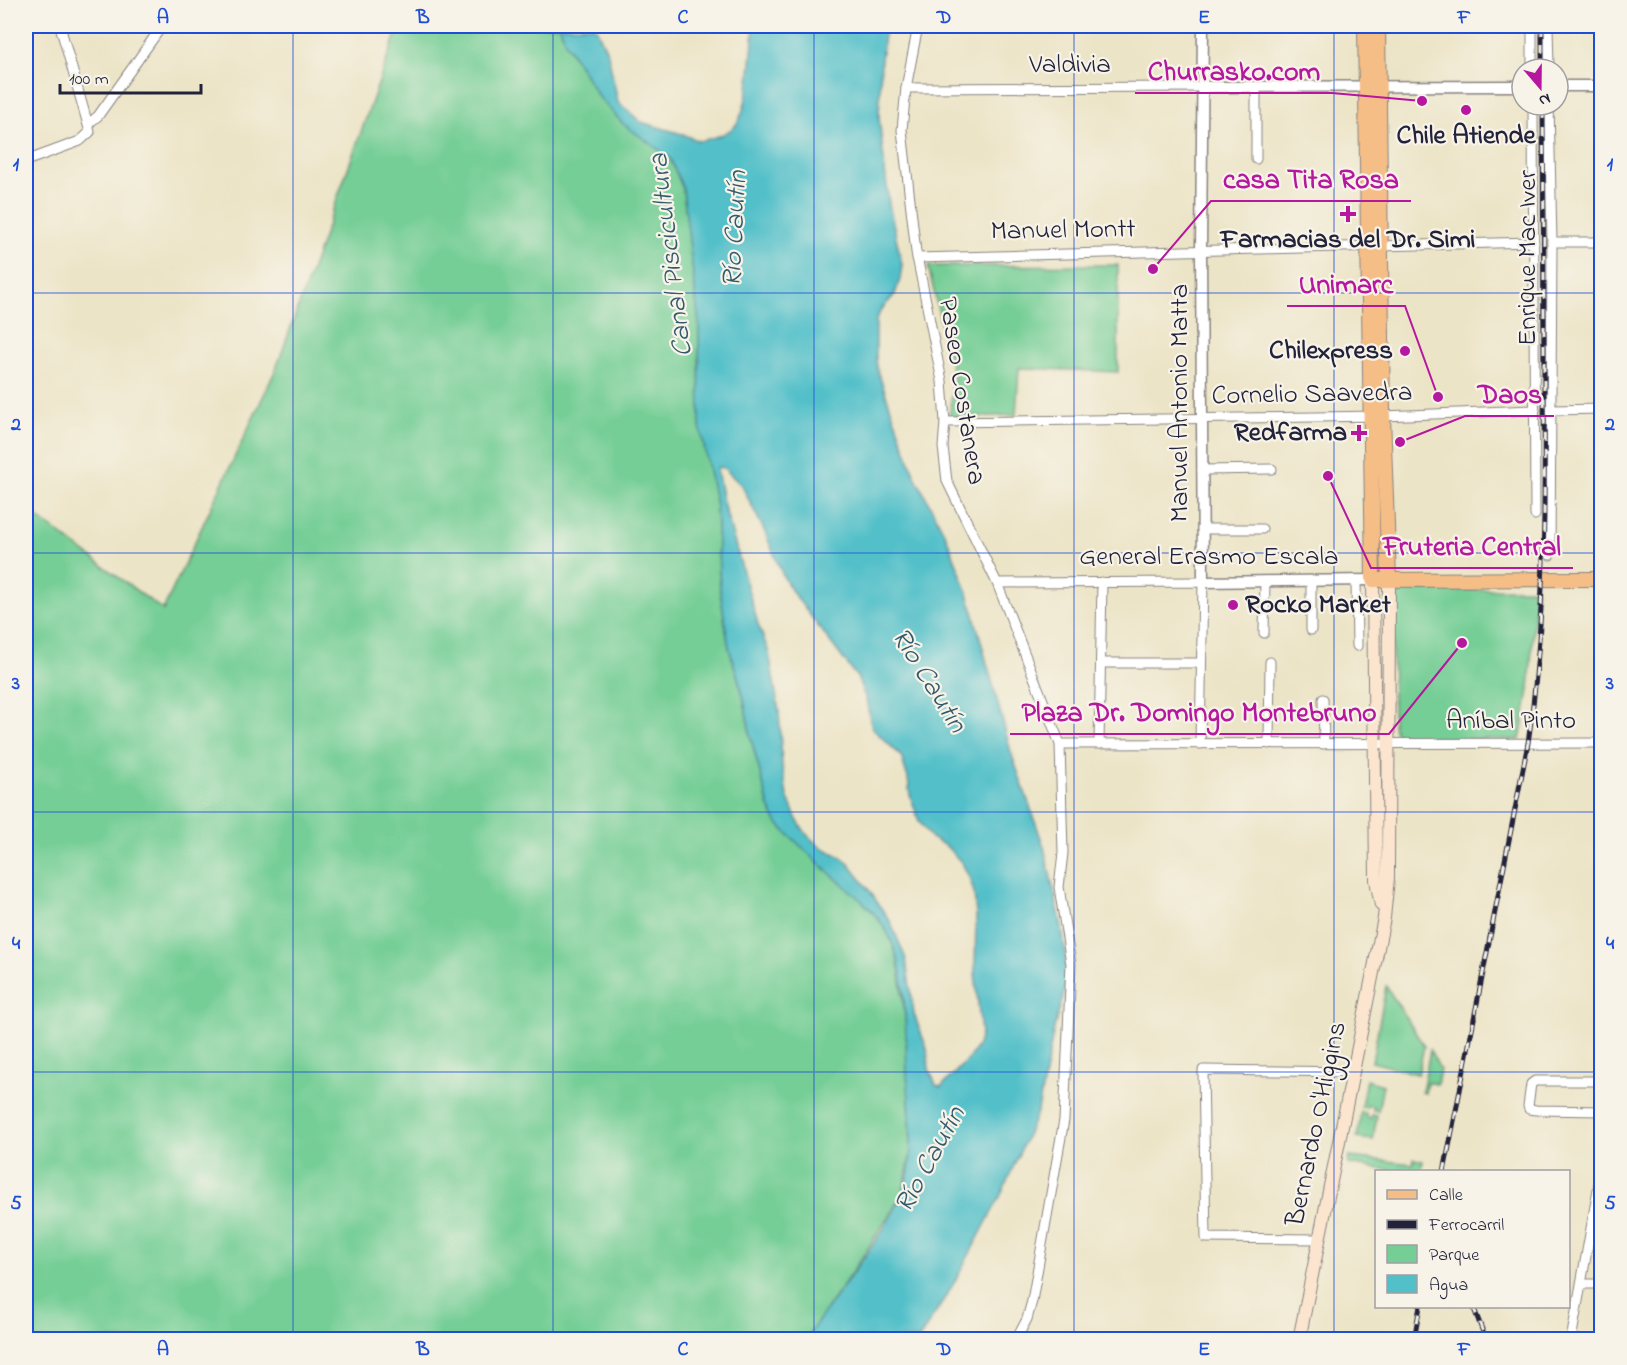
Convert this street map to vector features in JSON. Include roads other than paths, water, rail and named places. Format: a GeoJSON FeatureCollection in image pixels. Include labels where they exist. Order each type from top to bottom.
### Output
{"type":"FeatureCollection","features":[{"type":"Feature","properties":{"kind":"main road","name":"Bernardo O'Higgins"},"geometry":{"type":"LineString","coordinates":[[1365,26],[1373,86]]}},
{"type":"Feature","properties":{"kind":"main road","name":"Bernardo O'Higgins"},"geometry":{"type":"LineString","coordinates":[[1378,26],[1373,86],[1377,416],[1373,580],[1376,880],[1384,918]]}},
{"type":"Feature","properties":{"kind":"main road","name":"Bernardo O'Higgins"},"geometry":{"type":"LineString","coordinates":[[1299,1340],[1384,918],[1388,878],[1389,580],[1377,416]]}},
{"type":"Feature","properties":{"kind":"main road","name":"General Erasmo Escala"},"geometry":{"type":"LineString","coordinates":[[1373,580],[1602,579]]}},
{"type":"Feature","properties":{"kind":"street"},"geometry":{"type":"LineString","coordinates":[[60,26],[89,128]]}},
{"type":"Feature","properties":{"kind":"street"},"geometry":{"type":"LineString","coordinates":[[26,161],[80,141],[162,26]]}},
{"type":"Feature","properties":{"kind":"street","name":"Paseo Costanera"},"geometry":{"type":"LineString","coordinates":[[918,26],[906,88],[902,130],[917,258],[942,381],[945,422],[943,447],[947,481],[997,583],[1060,744],[1063,853],[1059,887],[1071,964],[1064,1120],[1032,1301],[1027,1319],[1016,1340]]}},
{"type":"Feature","properties":{"kind":"street","name":"Manuel Antonio Matta"},"geometry":{"type":"LineString","coordinates":[[1200,744],[1203,582],[1203,26]]}},
{"type":"Feature","properties":{"kind":"street"},"geometry":{"type":"LineString","coordinates":[[1532,26],[1532,57]]}},
{"type":"Feature","properties":{"kind":"street"},"geometry":{"type":"LineString","coordinates":[[1548,26],[1549,57]]}},
{"type":"Feature","properties":{"kind":"street","name":"Valdivia"},"geometry":{"type":"LineString","coordinates":[[906,88],[1510,86]]}},
{"type":"Feature","properties":{"kind":"street"},"geometry":{"type":"LineString","coordinates":[[1570,86],[1602,86]]}},
{"type":"Feature","properties":{"kind":"street"},"geometry":{"type":"LineString","coordinates":[[1256,87],[1256,159]]}},
{"type":"Feature","properties":{"kind":"street","name":"Enrique Mac Iver"},"geometry":{"type":"LineString","coordinates":[[1533,117],[1535,514]]}},
{"type":"Feature","properties":{"kind":"street","name":"Enrique Mac Iver"},"geometry":{"type":"LineString","coordinates":[[1549,117],[1552,242],[1550,555]]}},
{"type":"Feature","properties":{"kind":"street","name":"Manuel Montt"},"geometry":{"type":"LineString","coordinates":[[917,258],[1534,242]]}},
{"type":"Feature","properties":{"kind":"street"},"geometry":{"type":"LineString","coordinates":[[1552,242],[1602,242]]}},
{"type":"Feature","properties":{"kind":"street"},"geometry":{"type":"LineString","coordinates":[[1552,410],[1602,409]]}},
{"type":"Feature","properties":{"kind":"street","name":"Cornelio Saavedra"},"geometry":{"type":"LineString","coordinates":[[945,422],[1202,420],[1535,411]]}},
{"type":"Feature","properties":{"kind":"street"},"geometry":{"type":"LineString","coordinates":[[1202,470],[1272,470]]}},
{"type":"Feature","properties":{"kind":"street"},"geometry":{"type":"LineString","coordinates":[[1203,529],[1262,530]]}},
{"type":"Feature","properties":{"kind":"street"},"geometry":{"type":"LineString","coordinates":[[1356,580],[1357,646]]}},
{"type":"Feature","properties":{"kind":"street","name":"General Erasmo Escala"},"geometry":{"type":"LineString","coordinates":[[997,583],[1373,580]]}},
{"type":"Feature","properties":{"kind":"street"},"geometry":{"type":"LineString","coordinates":[[1264,633],[1265,581]]}},
{"type":"Feature","properties":{"kind":"street"},"geometry":{"type":"LineString","coordinates":[[1311,581],[1311,630]]}},
{"type":"Feature","properties":{"kind":"street"},"geometry":{"type":"LineString","coordinates":[[1099,744],[1102,582]]}},
{"type":"Feature","properties":{"kind":"street"},"geometry":{"type":"LineString","coordinates":[[1269,744],[1270,662]]}},
{"type":"Feature","properties":{"kind":"street"},"geometry":{"type":"LineString","coordinates":[[1101,663],[1201,663]]}},
{"type":"Feature","properties":{"kind":"street"},"geometry":{"type":"LineString","coordinates":[[1323,699],[1324,744]]}},
{"type":"Feature","properties":{"kind":"street","name":"Aníbal Pinto"},"geometry":{"type":"LineString","coordinates":[[1060,744],[1602,743]]}},
{"type":"Feature","properties":{"kind":"street"},"geometry":{"type":"LineString","coordinates":[[1318,1239],[1206,1238],[1203,1070],[1352,1072]]}},
{"type":"Feature","properties":{"kind":"street"},"geometry":{"type":"LineString","coordinates":[[1602,1081],[1535,1081],[1531,1084],[1528,1106],[1529,1109],[1536,1110],[1602,1111]]}},
{"type":"Feature","properties":{"kind":"street"},"geometry":{"type":"LineString","coordinates":[[1571,1340],[1602,1167]]}},
{"type":"Feature","properties":{"kind":"street"},"geometry":{"type":"LineString","coordinates":[[1582,1284],[1602,1284]]}},
{"type":"Feature","properties":{"kind":"water","name":"Río Cautín"},"geometry":{"type":"Polygon","coordinates":[[[560,26],[595,26],[608,54],[618,102],[641,122],[699,141],[726,132],[734,127],[739,119],[747,94],[754,26],[885,26],[879,118],[889,204],[902,265],[895,294],[881,310],[876,320],[878,372],[915,476],[946,536],[968,593],[1011,752],[1044,847],[1065,948],[1066,987],[1054,1028],[1038,1110],[1001,1195],[954,1283],[919,1339],[806,1339],[869,1251],[892,1214],[907,1182],[911,1135],[902,980],[893,945],[886,930],[874,914],[778,824],[769,807],[751,738],[743,695],[729,648],[720,590],[716,505],[700,426],[699,324],[683,189],[670,158],[623,124],[598,96],[565,42],[560,26]],[[718,467],[717,470],[723,502],[758,624],[769,653],[779,711],[782,766],[787,796],[797,820],[807,835],[819,846],[841,857],[849,864],[890,921],[906,959],[914,1014],[927,1049],[929,1069],[936,1085],[941,1087],[969,1058],[978,1045],[981,1033],[975,973],[976,916],[974,892],[969,877],[962,863],[946,846],[931,838],[919,821],[901,756],[872,728],[866,699],[857,677],[793,593],[742,486],[724,468],[718,467]]]}},
{"type":"Feature","properties":{"kind":"railway"},"geometry":{"type":"LineString","coordinates":[[1542,26],[1542,57]]}},
{"type":"Feature","properties":{"kind":"railway"},"geometry":{"type":"LineString","coordinates":[[1444,1170],[1528,743],[1534,699],[1543,568],[1543,117]]}},
{"type":"Feature","properties":{"kind":"railway"},"geometry":{"type":"LineString","coordinates":[[1414,1340],[1420,1308]]}},
{"type":"Feature","properties":{"kind":"railway"},"geometry":{"type":"LineString","coordinates":[[1474,1308],[1486,1340]]}},
{"type":"Feature","properties":{"kind":"place","name":"Churrasko.com"},"geometry":{"type":"Point","coordinates":[1422,101]}},
{"type":"Feature","properties":{"kind":"place","name":"Chile Atiende"},"geometry":{"type":"Point","coordinates":[1466,110]}},
{"type":"Feature","properties":{"kind":"place","name":"Farmacias del Dr. Simi"},"geometry":{"type":"Point","coordinates":[1348,214]}},
{"type":"Feature","properties":{"kind":"place","name":"casa Tita Rosa"},"geometry":{"type":"Point","coordinates":[1153,269]}},
{"type":"Feature","properties":{"kind":"place","name":"Chilexpress"},"geometry":{"type":"Point","coordinates":[1405,351]}},
{"type":"Feature","properties":{"kind":"place","name":"Unimarc"},"geometry":{"type":"Point","coordinates":[1438,397]}},
{"type":"Feature","properties":{"kind":"place","name":"Redfarma"},"geometry":{"type":"Point","coordinates":[1359,433]}},
{"type":"Feature","properties":{"kind":"place","name":"Daos"},"geometry":{"type":"Point","coordinates":[1400,442]}},
{"type":"Feature","properties":{"kind":"place","name":"Fruteria Central"},"geometry":{"type":"Point","coordinates":[1328,476]}},
{"type":"Feature","properties":{"kind":"place","name":"Rocko Market"},"geometry":{"type":"Point","coordinates":[1233,605]}},
{"type":"Feature","properties":{"kind":"place","name":"Plaza Dr. Domingo Montebruno"},"geometry":{"type":"Point","coordinates":[1462,643]}},
{"type":"Feature","properties":{"kind":"water label","name":"Canal Piscicultura"},"geometry":{"type":"Point","coordinates":[672,255]}}]}
